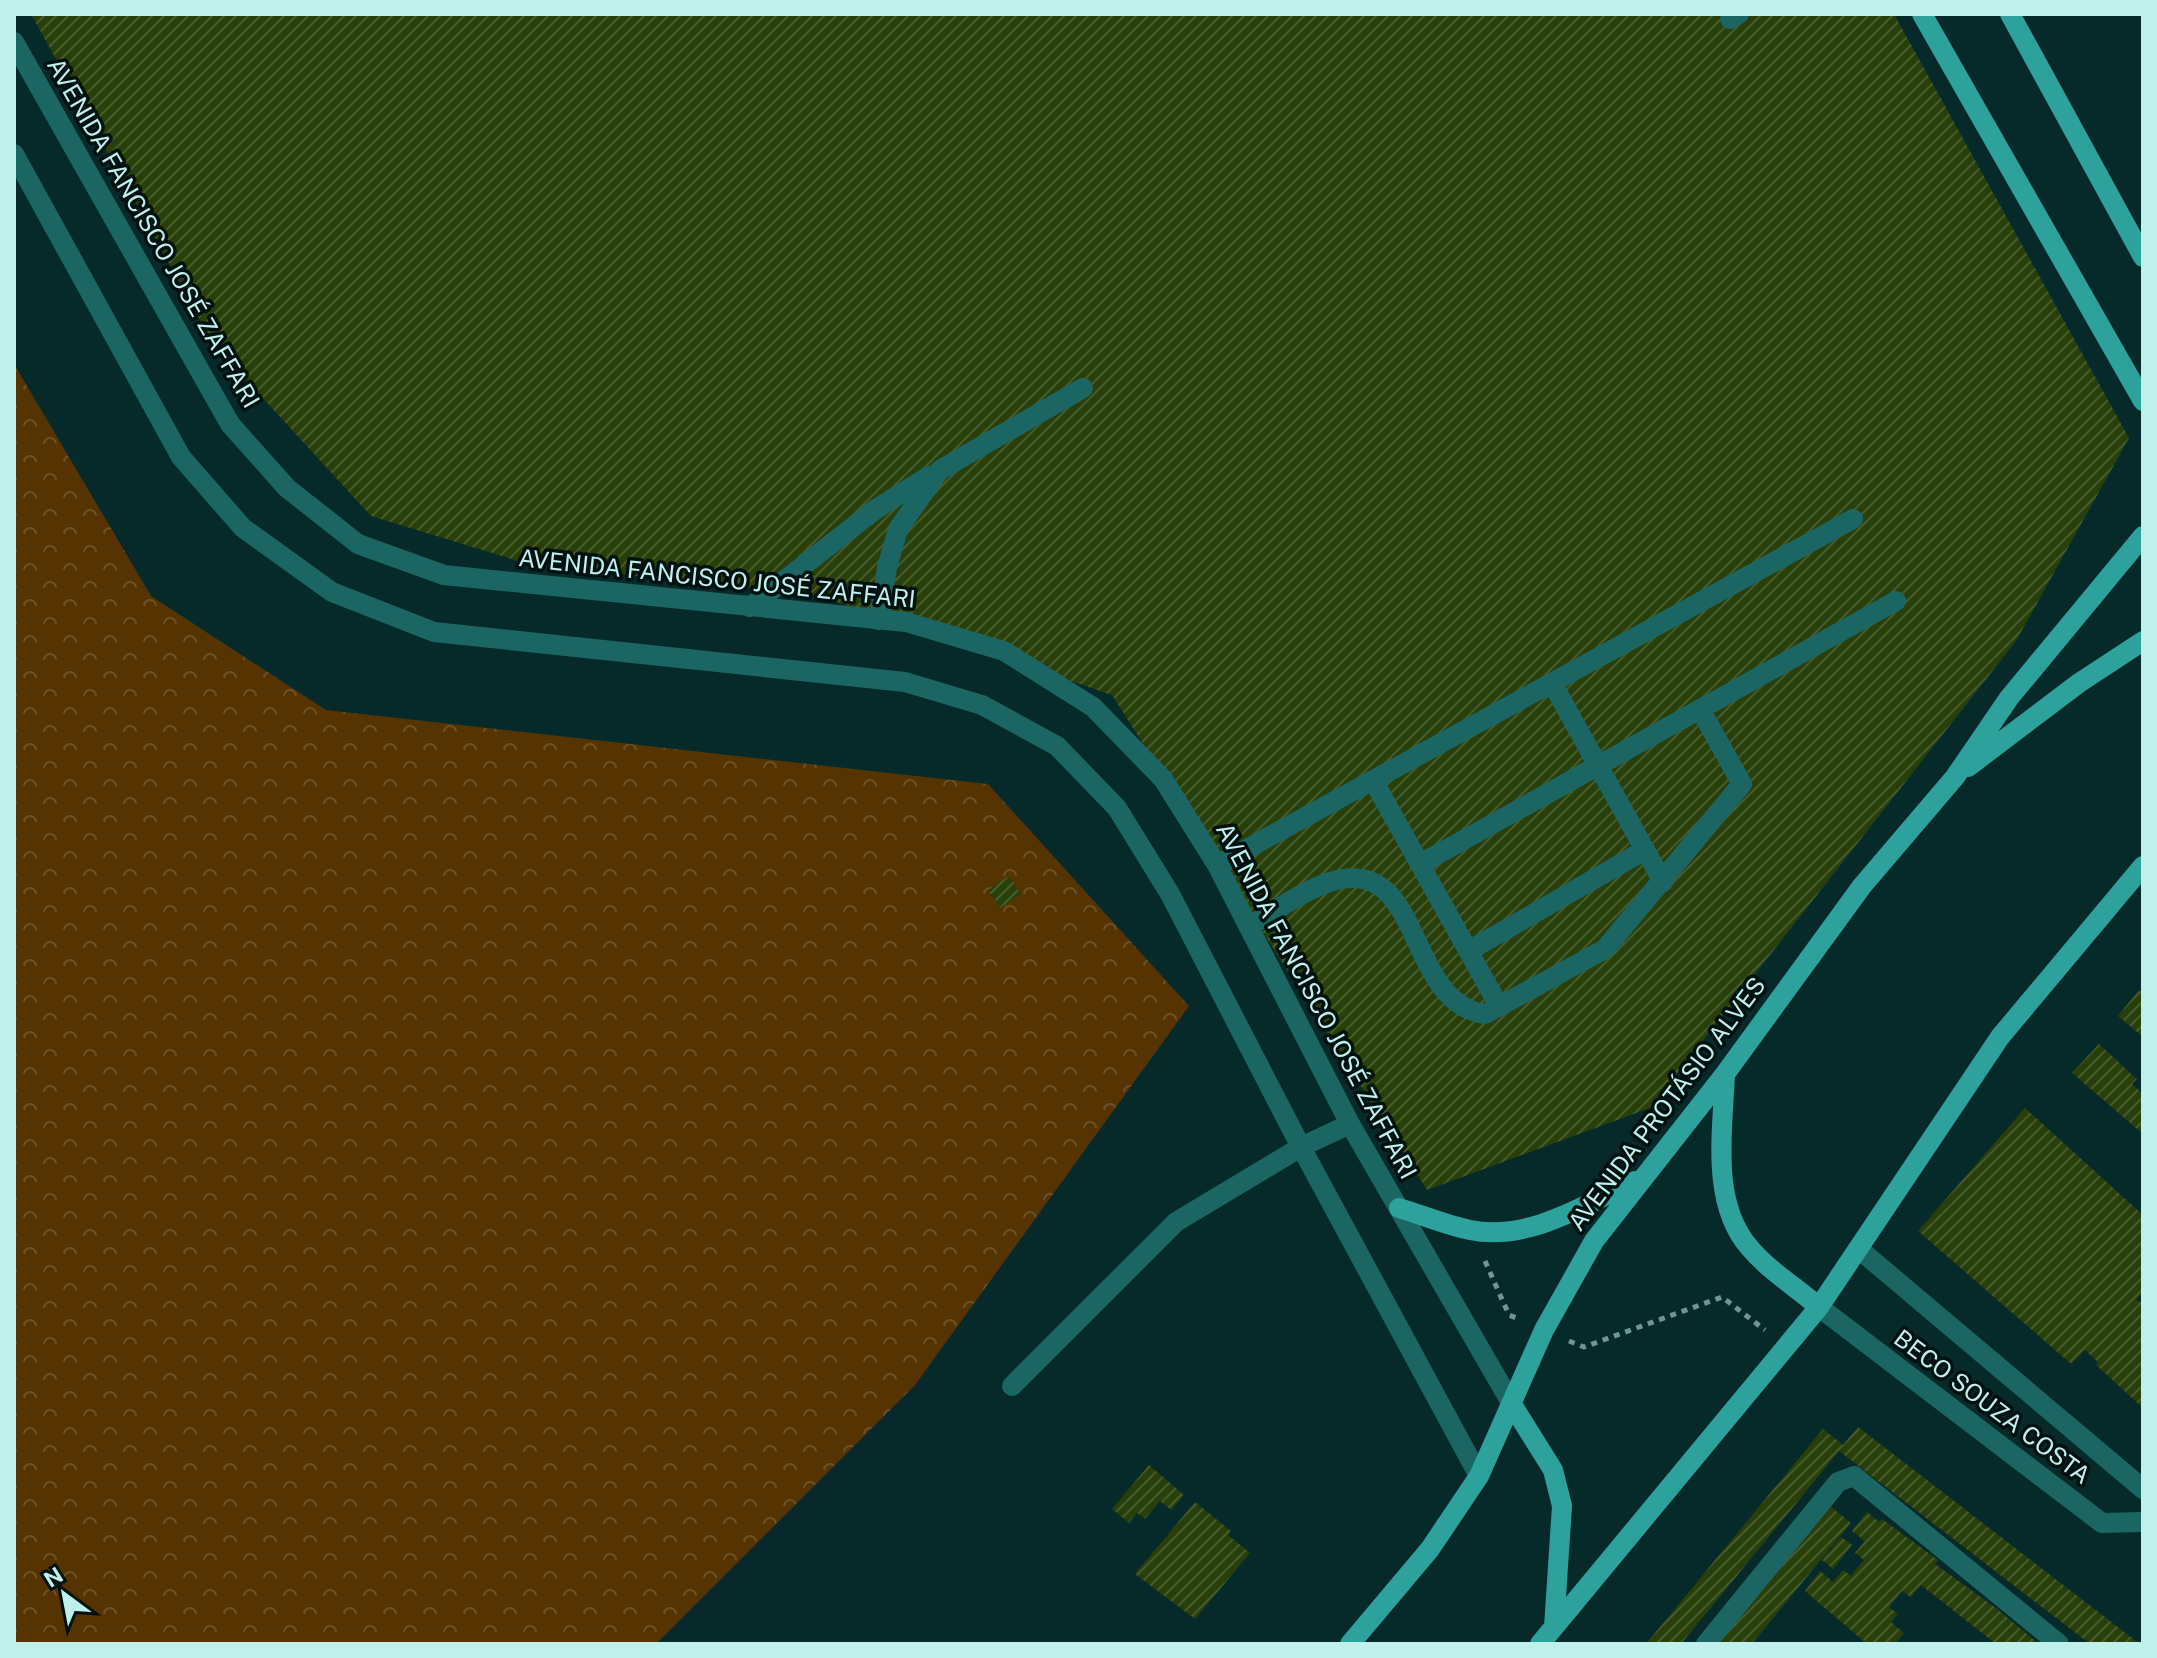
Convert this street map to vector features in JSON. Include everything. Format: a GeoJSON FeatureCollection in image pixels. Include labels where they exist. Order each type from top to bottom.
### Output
{"type":"FeatureCollection","features":[{"type":"Feature","properties":{"kind":"main road"},"geometry":{"type":"LineString","coordinates":[[1922,14],[2143,401]]}},
{"type":"Feature","properties":{"kind":"main road"},"geometry":{"type":"LineString","coordinates":[[2010,14],[2143,257]]}},
{"type":"Feature","properties":{"kind":"main road","name":"AVENIDA PROTÁSIO ALVES"},"geometry":{"type":"LineString","coordinates":[[1350,1644],[1430,1549],[1479,1476],[1513,1406],[1544,1330],[1594,1241],[1638,1180],[1725,1074],[1862,886],[1955,777],[2009,698],[2143,536]]}},
{"type":"Feature","properties":{"kind":"main road","name":"AVENIDA PROTÁSIO ALVES"},"geometry":{"type":"LineString","coordinates":[[1955,777],[2079,683],[2143,641]]}},
{"type":"Feature","properties":{"kind":"main road"},"geometry":{"type":"LineString","coordinates":[[1540,1644],[1819,1307],[2000,1037],[2143,866]]}},
{"type":"Feature","properties":{"kind":"main road"},"geometry":{"type":"LineString","coordinates":[[1725,1074],[1721,1156],[1730,1215],[1748,1247],[1819,1307]]}},
{"type":"Feature","properties":{"kind":"main road"},"geometry":{"type":"LineString","coordinates":[[1399,1208],[1472,1231],[1507,1231],[1552,1221],[1638,1180]]}},
{"type":"Feature","properties":{"kind":"main road"},"geometry":{"type":"LineString","coordinates":[[1513,1406],[1553,1470],[1562,1506],[1554,1627]]}},
{"type":"Feature","properties":{"kind":"street","name":"AVENIDA FANCISCO JOSÉ ZAFFARI"},"geometry":{"type":"LineString","coordinates":[[14,42],[230,424],[287,488],[358,544],[444,575],[906,622],[1004,651],[1093,707],[1163,779],[1217,865],[1251,925],[1350,1124],[1513,1406]]}},
{"type":"Feature","properties":{"kind":"street"},"geometry":{"type":"LineString","coordinates":[[14,154],[181,457],[243,528],[332,592],[434,632],[905,682],[982,705],[1057,746],[1117,808],[1170,894],[1301,1147],[1479,1476]]}},
{"type":"Feature","properties":{"kind":"street"},"geometry":{"type":"LineString","coordinates":[[750,607],[876,509],[1083,388]]}},
{"type":"Feature","properties":{"kind":"street"},"geometry":{"type":"LineString","coordinates":[[879,620],[887,568],[898,529],[940,470]]}},
{"type":"Feature","properties":{"kind":"street"},"geometry":{"type":"LineString","coordinates":[[1217,865],[1853,519]]}},
{"type":"Feature","properties":{"kind":"street"},"geometry":{"type":"LineString","coordinates":[[1420,864],[1896,601]]}},
{"type":"Feature","properties":{"kind":"street"},"geometry":{"type":"LineString","coordinates":[[1552,683],[1663,882]]}},
{"type":"Feature","properties":{"kind":"street"},"geometry":{"type":"LineString","coordinates":[[1251,925],[1327,883],[1361,876],[1385,886],[1447,996],[1465,1011],[1485,1014],[1605,949],[1742,784],[1700,709]]}},
{"type":"Feature","properties":{"kind":"street"},"geometry":{"type":"LineString","coordinates":[[1373,780],[1499,1006]]}},
{"type":"Feature","properties":{"kind":"street"},"geometry":{"type":"LineString","coordinates":[[1468,951],[1645,850]]}},
{"type":"Feature","properties":{"kind":"street"},"geometry":{"type":"LineString","coordinates":[[1012,1386],[1176,1222],[1301,1147],[1350,1124]]}},
{"type":"Feature","properties":{"kind":"street","name":"BECO SOUZA COSTA"},"geometry":{"type":"LineString","coordinates":[[1860,1250],[2143,1489]]}},
{"type":"Feature","properties":{"kind":"street","name":"BECO SOUZA COSTA"},"geometry":{"type":"LineString","coordinates":[[1819,1307],[2102,1523],[2143,1522]]}},
{"type":"Feature","properties":{"kind":"street"},"geometry":{"type":"LineString","coordinates":[[1706,1644],[1838,1482],[1854,1476],[2059,1644]]}},
{"type":"Feature","properties":{"kind":"path"},"geometry":{"type":"LineString","coordinates":[[1472,1231],[1509,1315],[1584,1347],[1722,1297],[1787,1347]]}},
{"type":"Feature","properties":{"kind":"green space"},"geometry":{"type":"Polygon","coordinates":[[[14,364],[151,596],[326,710],[988,784],[1189,1006],[915,1385],[656,1644],[14,1644],[14,364]]]}},
{"type":"Feature","properties":{"kind":"building"},"geometry":{"type":"Polygon","coordinates":[[[31,14],[1894,14],[2129,438],[2016,641],[1650,1108],[1427,1190],[1112,695],[816,595],[528,564],[371,516],[214,345],[31,14]]]}},
{"type":"Feature","properties":{"kind":"building"},"geometry":{"type":"Polygon","coordinates":[[[1009,876],[1021,894],[1000,908],[988,890],[1009,876]]]}},
{"type":"Feature","properties":{"kind":"building"},"geometry":{"type":"Polygon","coordinates":[[[2139,990],[2143,993],[2143,1037],[2118,1016],[2139,990]]]}},
{"type":"Feature","properties":{"kind":"building"},"geometry":{"type":"Polygon","coordinates":[[[2099,1044],[2137,1079],[2132,1084],[2143,1094],[2143,1134],[2072,1073],[2099,1044]]]}},
{"type":"Feature","properties":{"kind":"building"},"geometry":{"type":"Polygon","coordinates":[[[2025,1108],[2143,1215],[2143,1293],[2136,1299],[2140,1302],[2143,1299],[2143,1408],[2096,1365],[2098,1362],[2085,1350],[2071,1364],[1918,1231],[2025,1108]]]}},
{"type":"Feature","properties":{"kind":"building"},"geometry":{"type":"Polygon","coordinates":[[[1858,1427],[2140,1644],[2090,1644],[1839,1451],[1681,1644],[1646,1644],[1823,1429],[1843,1445],[1858,1427]]]}},
{"type":"Feature","properties":{"kind":"building"},"geometry":{"type":"Polygon","coordinates":[[[1149,1465],[1184,1495],[1171,1510],[1160,1501],[1145,1519],[1137,1513],[1129,1523],[1112,1509],[1149,1465]]]}},
{"type":"Feature","properties":{"kind":"building"},"geometry":{"type":"Polygon","coordinates":[[[1195,1502],[1231,1531],[1228,1535],[1250,1553],[1195,1619],[1135,1574],[1195,1502]]]}},
{"type":"Feature","properties":{"kind":"building"},"geometry":{"type":"Polygon","coordinates":[[[1829,1505],[1851,1523],[1752,1644],[1716,1644],[1829,1505]]]}},
{"type":"Feature","properties":{"kind":"building"},"geometry":{"type":"Polygon","coordinates":[[[1867,1512],[1879,1522],[1882,1519],[1938,1560],[1935,1564],[2039,1644],[1996,1644],[1921,1585],[1911,1597],[1902,1591],[1889,1607],[1898,1614],[1891,1622],[1904,1633],[1895,1644],[1867,1644],[1805,1591],[1820,1571],[1833,1582],[1843,1570],[1851,1576],[1864,1560],[1855,1553],[1865,1541],[1852,1531],[1867,1512]]]}},
{"type":"Feature","properties":{"kind":"building"},"geometry":{"type":"Polygon","coordinates":[[[1841,1537],[1852,1545],[1833,1569],[1822,1560],[1841,1537]]]}}]}
